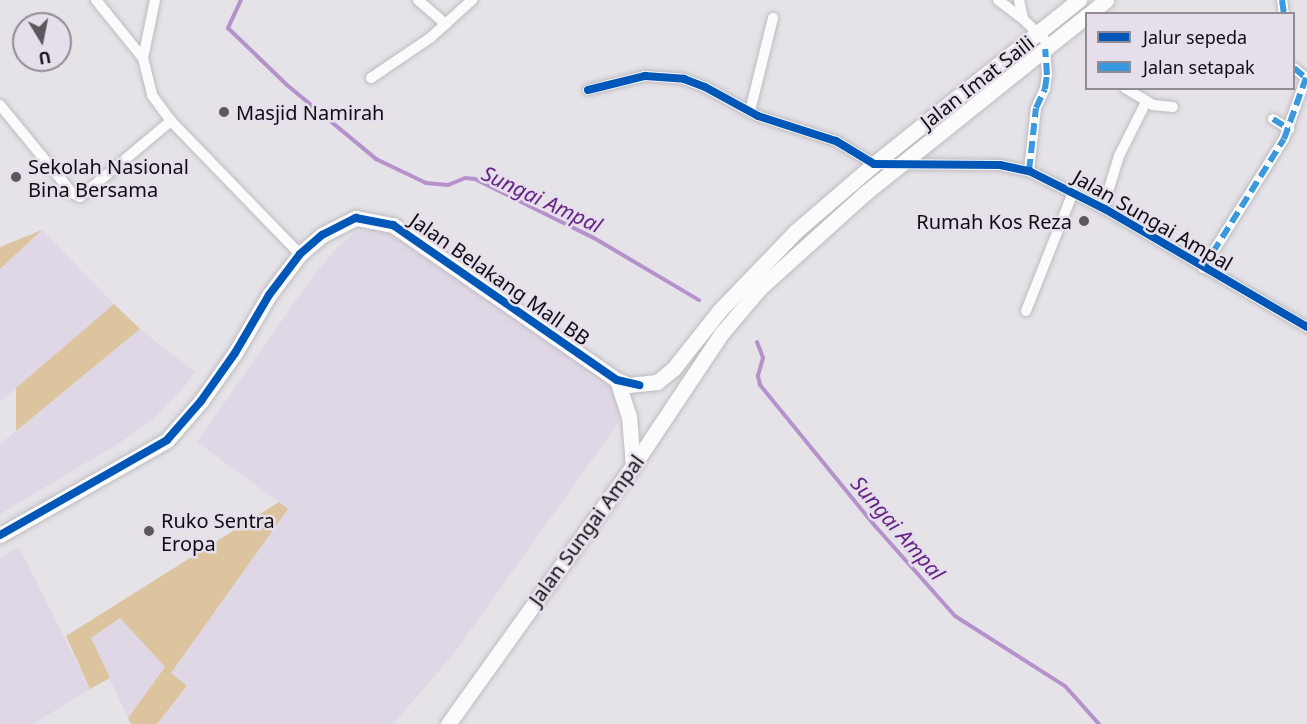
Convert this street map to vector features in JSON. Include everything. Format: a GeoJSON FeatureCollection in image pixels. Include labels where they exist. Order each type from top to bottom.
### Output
{"type":"FeatureCollection","features":[{"type":"Feature","properties":{"kind":"main road","name":"Jalan Imat Saili"},"geometry":{"type":"LineString","coordinates":[[874,164],[1079,0]]}},
{"type":"Feature","properties":{"kind":"main road","name":"Jalan Imat Saili"},"geometry":{"type":"LineString","coordinates":[[1092,12],[1106,0]]}},
{"type":"Feature","properties":{"kind":"main road","name":"Jalan Imat Saili"},"geometry":{"type":"LineString","coordinates":[[904,163],[1085,17]]}},
{"type":"Feature","properties":{"kind":"main road"},"geometry":{"type":"LineString","coordinates":[[760,279],[904,163]]}},
{"type":"Feature","properties":{"kind":"main road"},"geometry":{"type":"LineString","coordinates":[[760,279],[796,231],[874,164]]}},
{"type":"Feature","properties":{"kind":"main road","name":"Jalan Belakang Mall BB"},"geometry":{"type":"LineString","coordinates":[[0,535],[167,440],[208,392],[235,353],[269,295],[300,254],[322,235],[356,218],[393,225],[617,380],[639,385],[650,384],[664,377],[713,319],[760,279]]}},
{"type":"Feature","properties":{"kind":"main road","name":"Jalan Sungai Ampal"},"geometry":{"type":"LineString","coordinates":[[448,724],[633,466],[760,279]]}},
{"type":"Feature","properties":{"kind":"main road"},"geometry":{"type":"LineString","coordinates":[[617,380],[629,416],[633,466]]}},
{"type":"Feature","properties":{"kind":"street"},"geometry":{"type":"LineString","coordinates":[[96,0],[143,58],[153,94],[171,121],[300,254]]}},
{"type":"Feature","properties":{"kind":"street"},"geometry":{"type":"LineString","coordinates":[[143,58],[155,0]]}},
{"type":"Feature","properties":{"kind":"street"},"geometry":{"type":"LineString","coordinates":[[418,0],[446,24]]}},
{"type":"Feature","properties":{"kind":"street"},"geometry":{"type":"LineString","coordinates":[[371,78],[446,24],[472,0]]}},
{"type":"Feature","properties":{"kind":"street"},"geometry":{"type":"LineString","coordinates":[[998,0],[1039,33],[1048,47],[1045,89],[1036,108],[1029,171]]}},
{"type":"Feature","properties":{"kind":"street"},"geometry":{"type":"LineString","coordinates":[[1019,0],[1023,19]]}},
{"type":"Feature","properties":{"kind":"street"},"geometry":{"type":"LineString","coordinates":[[750,111],[773,18]]}},
{"type":"Feature","properties":{"kind":"street"},"geometry":{"type":"LineString","coordinates":[[588,90],[625,79],[665,76],[684,79],[705,87],[750,111],[836,141],[874,164]]}},
{"type":"Feature","properties":{"kind":"street"},"geometry":{"type":"LineString","coordinates":[[1203,268],[1272,160],[1289,129],[1304,94],[1307,78]]}},
{"type":"Feature","properties":{"kind":"street"},"geometry":{"type":"LineString","coordinates":[[1128,90],[1146,102],[1163,108],[1173,107]]}},
{"type":"Feature","properties":{"kind":"street"},"geometry":{"type":"LineString","coordinates":[[1103,208],[1119,156],[1146,102]]}},
{"type":"Feature","properties":{"kind":"street"},"geometry":{"type":"LineString","coordinates":[[0,105],[72,193],[80,197],[171,121]]}},
{"type":"Feature","properties":{"kind":"street"},"geometry":{"type":"LineString","coordinates":[[1273,119],[1289,129]]}},
{"type":"Feature","properties":{"kind":"street","name":"Jalan Sungai Ampal"},"geometry":{"type":"LineString","coordinates":[[874,164],[1000,165],[1029,171],[1103,208],[1307,327]]}},
{"type":"Feature","properties":{"kind":"street"},"geometry":{"type":"LineString","coordinates":[[1026,311],[1073,192]]}},
{"type":"Feature","properties":{"kind":"shaded area"},"geometry":{"type":"Polygon","coordinates":[[[390,228],[618,388],[619,422],[453,655],[393,724],[157,724],[187,687],[170,674],[288,509],[197,442],[313,276],[334,251],[355,232],[390,228]]]}},
{"type":"Feature","properties":{"kind":"shaded area"},"geometry":{"type":"Polygon","coordinates":[[[42,230],[114,304],[0,402],[0,269],[42,230]]]}},
{"type":"Feature","properties":{"kind":"shaded area"},"geometry":{"type":"Polygon","coordinates":[[[42,230],[0,269],[0,247],[42,230]]]}},
{"type":"Feature","properties":{"kind":"shaded area"},"geometry":{"type":"Polygon","coordinates":[[[114,304],[140,329],[16,431],[16,388],[114,304]]]}},
{"type":"Feature","properties":{"kind":"shaded area"},"geometry":{"type":"Polygon","coordinates":[[[140,329],[195,372],[183,388],[154,418],[121,442],[0,514],[0,444],[140,329]]]}},
{"type":"Feature","properties":{"kind":"shaded area"},"geometry":{"type":"Polygon","coordinates":[[[279,502],[288,509],[171,673],[187,686],[157,724],[131,724],[128,718],[165,667],[120,618],[91,638],[110,678],[90,689],[66,636],[279,502]]]}},
{"type":"Feature","properties":{"kind":"shaded area"},"geometry":{"type":"Polygon","coordinates":[[[19,547],[90,689],[33,724],[0,724],[0,558],[19,547]]]}},
{"type":"Feature","properties":{"kind":"shaded area"},"geometry":{"type":"Polygon","coordinates":[[[120,618],[165,667],[128,718],[91,638],[120,618]]]}},
{"type":"Feature","properties":{"kind":"waterway","name":"Sungai Ampal"},"geometry":{"type":"LineString","coordinates":[[241,0],[228,28],[287,85],[376,159],[426,183],[448,185],[465,178],[475,179],[594,238],[699,300]]}},
{"type":"Feature","properties":{"kind":"waterway","name":"Sungai Ampal"},"geometry":{"type":"LineString","coordinates":[[757,342],[763,358],[758,376],[760,385],[876,527],[955,616],[1065,686],[1099,724]]}},
{"type":"Feature","properties":{"kind":"marked path"},"geometry":{"type":"LineString","coordinates":[[1282,0],[1284,12]]}},
{"type":"Feature","properties":{"kind":"marked path"},"geometry":{"type":"LineString","coordinates":[[1029,171],[1036,108],[1045,89],[1047,75],[1045,49]]}},
{"type":"Feature","properties":{"kind":"marked path"},"geometry":{"type":"LineString","coordinates":[[1295,69],[1306,78]]}},
{"type":"Feature","properties":{"kind":"marked path"},"geometry":{"type":"LineString","coordinates":[[1203,268],[1284,139],[1306,78]]}},
{"type":"Feature","properties":{"kind":"marked path"},"geometry":{"type":"LineString","coordinates":[[1273,119],[1289,129]]}},
{"type":"Feature","properties":{"kind":"cycle path"},"geometry":{"type":"LineString","coordinates":[[588,90],[645,76],[684,79],[705,87],[758,116],[836,141],[874,164],[1000,165],[1029,171],[1105,209],[1307,327]]}},
{"type":"Feature","properties":{"kind":"cycle path"},"geometry":{"type":"LineString","coordinates":[[0,535],[167,440],[201,401],[235,353],[269,295],[300,254],[322,235],[356,218],[393,225],[617,380],[639,385]]}},
{"type":"Feature","properties":{"kind":"place","name":"Masjid Namirah"},"geometry":{"type":"Point","coordinates":[224,112]}},
{"type":"Feature","properties":{"kind":"place","name":"Sekolah Nasional Bina Bersama"},"geometry":{"type":"Point","coordinates":[16,177]}},
{"type":"Feature","properties":{"kind":"place","name":"Rumah Kos Reza"},"geometry":{"type":"Point","coordinates":[1084,221]}},
{"type":"Feature","properties":{"kind":"place","name":"Ruko Sentra Eropa"},"geometry":{"type":"Point","coordinates":[149,531]}}]}
